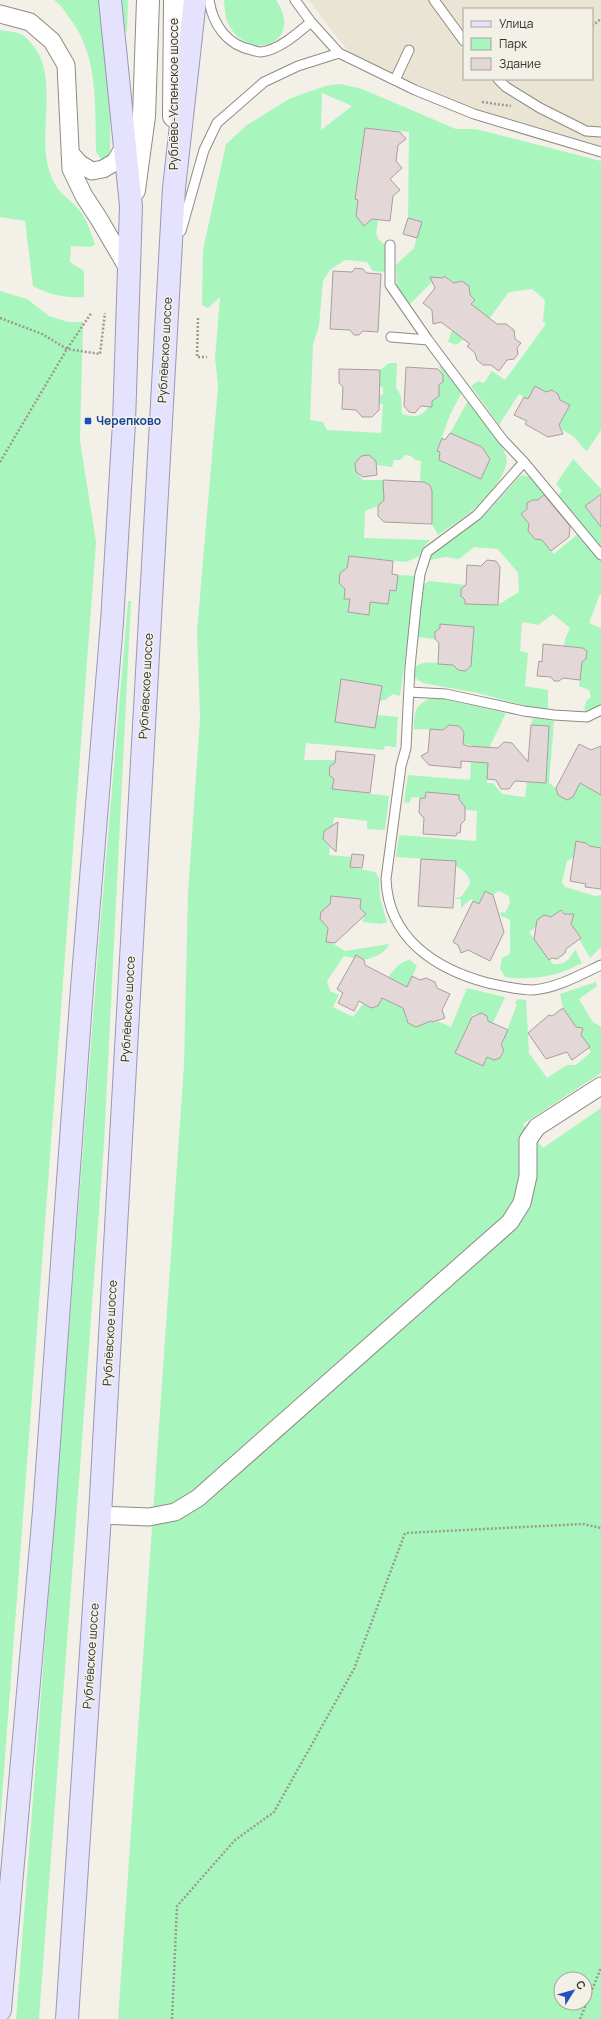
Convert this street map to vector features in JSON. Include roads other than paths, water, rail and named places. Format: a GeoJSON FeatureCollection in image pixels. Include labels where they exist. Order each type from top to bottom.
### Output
{"type":"FeatureCollection","features":[{"type":"Feature","properties":{"kind":"main road"},"geometry":{"type":"LineString","coordinates":[[0,2010],[44,1511],[82,988],[112,622],[124,423],[131,206],[110,0]]}},
{"type":"Feature","properties":{"kind":"main road"},"geometry":{"type":"LineString","coordinates":[[131,206],[144,116],[148,0]]}},
{"type":"Feature","properties":{"kind":"main road","name":"Рублёво-Успенское шоссе"},"geometry":{"type":"LineString","coordinates":[[174,0],[174,188]]}},
{"type":"Feature","properties":{"kind":"main road","name":"Рублёвское шоссе"},"geometry":{"type":"LineString","coordinates":[[67,2019],[100,1515],[174,188],[195,0]]}},
{"type":"Feature","properties":{"kind":"street"},"geometry":{"type":"LineString","coordinates":[[0,14],[30,22],[52,41],[66,65],[71,169],[80,190],[130,272]]}},
{"type":"Feature","properties":{"kind":"street"},"geometry":{"type":"LineString","coordinates":[[70,153],[80,164],[92,171],[103,169],[115,162],[125,145]]}},
{"type":"Feature","properties":{"kind":"street"},"geometry":{"type":"LineString","coordinates":[[100,1515],[149,1517],[175,1512],[198,1498],[510,1222],[522,1203],[526,1183],[528,1140],[537,1127],[601,1086]]}},
{"type":"Feature","properties":{"kind":"lane"},"geometry":{"type":"LineString","coordinates":[[210,0],[210,7],[222,33],[239,47],[261,52],[279,45],[311,22]]}},
{"type":"Feature","properties":{"kind":"lane"},"geometry":{"type":"LineString","coordinates":[[295,0],[311,22],[339,54],[474,114],[601,152]]}},
{"type":"Feature","properties":{"kind":"lane"},"geometry":{"type":"LineString","coordinates":[[434,0],[463,40]]}},
{"type":"Feature","properties":{"kind":"lane"},"geometry":{"type":"LineString","coordinates":[[395,80],[409,50]]}},
{"type":"Feature","properties":{"kind":"lane"},"geometry":{"type":"LineString","coordinates":[[169,275],[189,197],[204,150],[217,123],[264,82],[298,66],[339,54]]}},
{"type":"Feature","properties":{"kind":"lane"},"geometry":{"type":"LineString","coordinates":[[499,80],[506,87],[540,108],[586,131],[601,132]]}},
{"type":"Feature","properties":{"kind":"lane"},"geometry":{"type":"LineString","coordinates":[[390,245],[390,285],[428,340],[503,440],[524,462],[601,555]]}},
{"type":"Feature","properties":{"kind":"lane"},"geometry":{"type":"LineString","coordinates":[[391,337],[428,340]]}},
{"type":"Feature","properties":{"kind":"lane"},"geometry":{"type":"LineString","coordinates":[[524,462],[477,515],[427,552],[420,574],[409,692],[406,748],[401,766],[386,879],[387,896],[399,926],[425,955],[446,967],[476,980],[502,986],[533,990],[552,986],[601,965]]}},
{"type":"Feature","properties":{"kind":"lane"},"geometry":{"type":"LineString","coordinates":[[409,692],[446,694],[524,711],[554,715],[587,717],[601,710]]}},
{"type":"Feature","properties":{"kind":"place","name":"Черепково"},"geometry":{"type":"Point","coordinates":[88,421]}}]}
